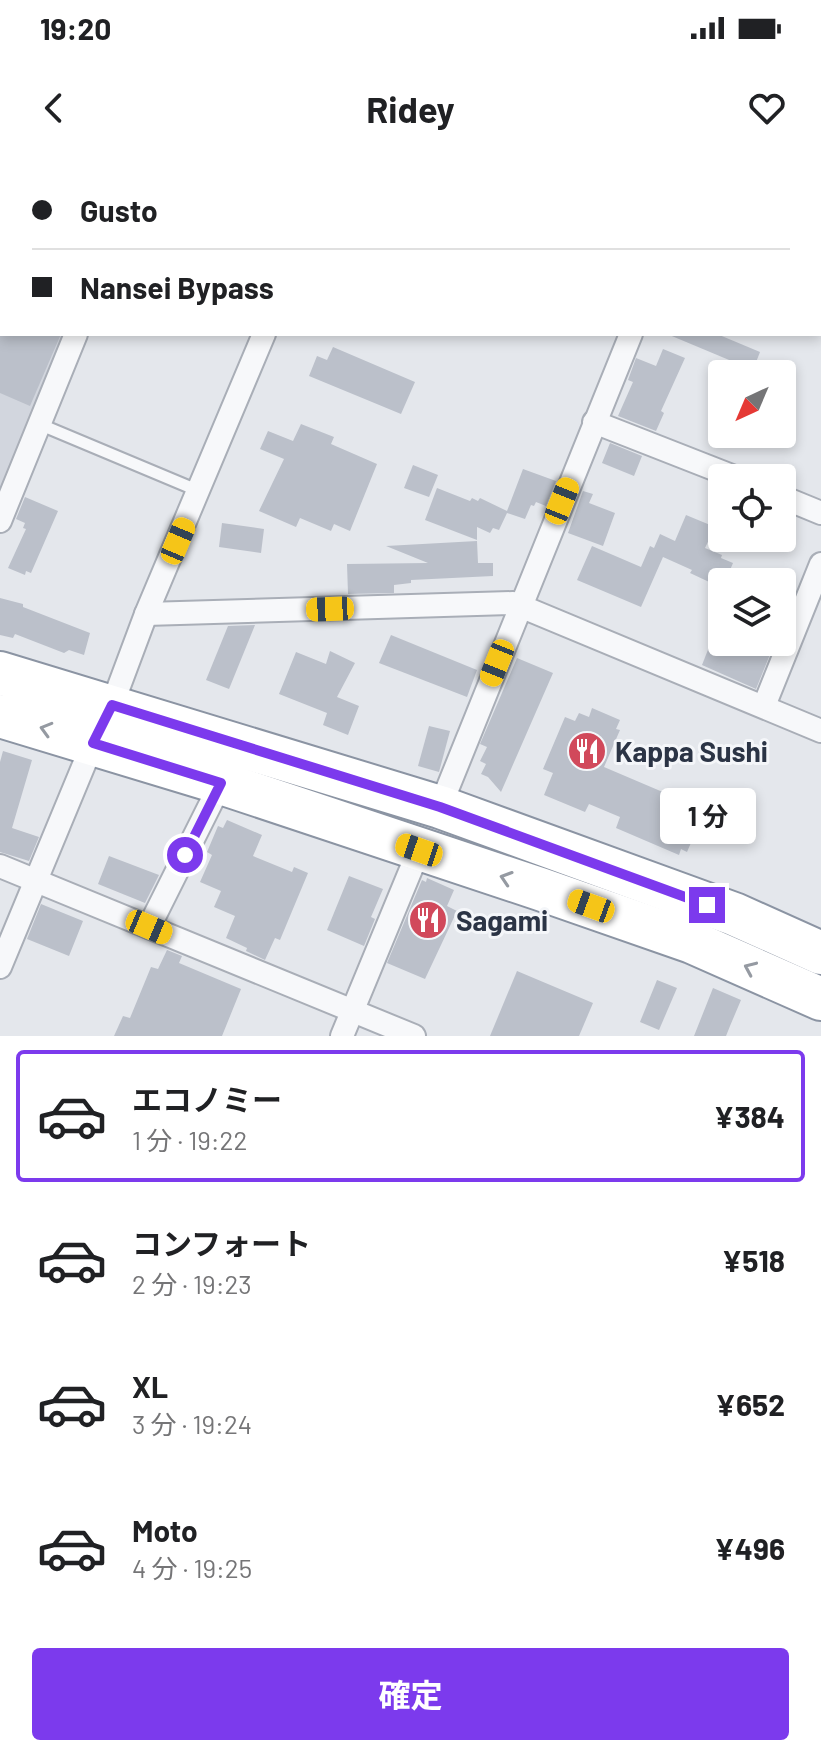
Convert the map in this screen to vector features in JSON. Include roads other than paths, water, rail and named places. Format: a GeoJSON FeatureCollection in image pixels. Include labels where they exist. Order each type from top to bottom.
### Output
{"type":"FeatureCollection","features":[{"type":"Feature","properties":{"kind":"highway"},"geometry":{"type":"LineString","coordinates":[[0,673],[440,807],[734,914],[821,953]]}},
{"type":"Feature","properties":{"kind":"highway"},"geometry":{"type":"LineString","coordinates":[[0,716],[221,783],[540,889],[692,942],[821,999]]}},
{"type":"Feature","properties":{"kind":"street"},"geometry":{"type":"LineString","coordinates":[[0,521],[75,336]]}},
{"type":"Feature","properties":{"kind":"street"},"geometry":{"type":"LineString","coordinates":[[0,967],[93,743],[112,705],[146,614],[263,336]]}},
{"type":"Feature","properties":{"kind":"street"},"geometry":{"type":"LineString","coordinates":[[440,807],[630,336]]}},
{"type":"Feature","properties":{"kind":"street"},"geometry":{"type":"LineString","coordinates":[[594,422],[708,467]]}},
{"type":"Feature","properties":{"kind":"street"},"geometry":{"type":"LineString","coordinates":[[796,503],[821,513]]}},
{"type":"Feature","properties":{"kind":"street"},"geometry":{"type":"LineString","coordinates":[[764,706],[821,564]]}},
{"type":"Feature","properties":{"kind":"street"},"geometry":{"type":"LineString","coordinates":[[146,614],[513,603],[821,731]]}},
{"type":"Feature","properties":{"kind":"street"},"geometry":{"type":"LineString","coordinates":[[149,927],[221,783]]}},
{"type":"Feature","properties":{"kind":"street"},"geometry":{"type":"LineString","coordinates":[[342,1036],[419,850]]}},
{"type":"Feature","properties":{"kind":"street"},"geometry":{"type":"LineString","coordinates":[[0,866],[414,1036]]}},
{"type":"Feature","properties":{"kind":"lane"},"geometry":{"type":"LineString","coordinates":[[39,424],[199,491]]}},
{"type":"Feature","properties":{"kind":"place","name":"Kappa Sushi"},"geometry":{"type":"Point","coordinates":[587,751]}},
{"type":"Feature","properties":{"kind":"place","name":"Sagami"},"geometry":{"type":"Point","coordinates":[428,920]}}]}
